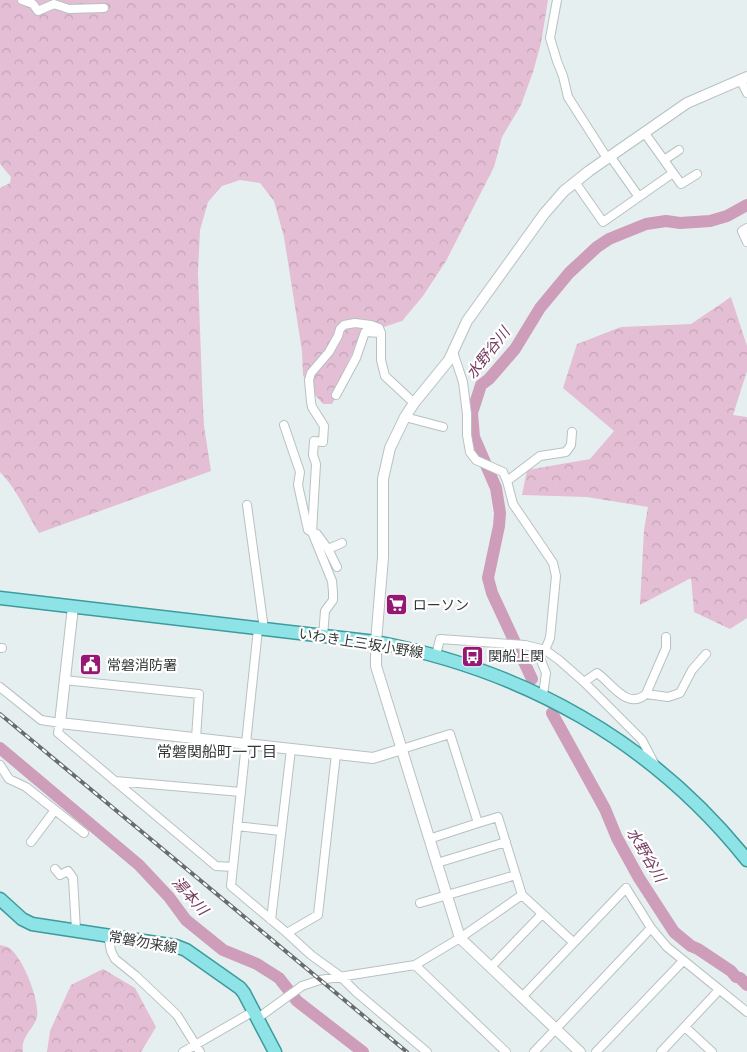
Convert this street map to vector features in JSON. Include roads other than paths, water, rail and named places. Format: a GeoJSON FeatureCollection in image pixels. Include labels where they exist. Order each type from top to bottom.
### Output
{"type":"FeatureCollection","features":[{"type":"Feature","properties":{"kind":"main road","name":"いわき上三坂小野線"},"geometry":{"type":"LineString","coordinates":[[0,598],[376,642],[436,655],[480,670],[542,695],[608,733],[656,768],[689,797],[716,823],[747,860]]}},
{"type":"Feature","properties":{"kind":"main road","name":"常磐勿来線"},"geometry":{"type":"LineString","coordinates":[[0,899],[26,922],[164,943],[186,950],[233,982],[244,993],[275,1052]]}},
{"type":"Feature","properties":{"kind":"street"},"geometry":{"type":"LineString","coordinates":[[22,0],[33,4],[38,11],[54,4],[68,9],[104,8]]}},
{"type":"Feature","properties":{"kind":"street"},"geometry":{"type":"LineString","coordinates":[[557,0],[550,38],[568,97],[639,197]]}},
{"type":"Feature","properties":{"kind":"street"},"geometry":{"type":"LineString","coordinates":[[580,1052],[460,938],[376,666],[376,642],[383,557],[383,479],[390,448],[405,417],[442,369],[453,352],[464,326],[472,314],[544,214],[560,196],[575,182],[686,103],[743,78],[747,93]]}},
{"type":"Feature","properties":{"kind":"street"},"geometry":{"type":"LineString","coordinates":[[644,132],[681,184],[697,174]]}},
{"type":"Feature","properties":{"kind":"street"},"geometry":{"type":"LineString","coordinates":[[664,160],[679,150]]}},
{"type":"Feature","properties":{"kind":"street"},"geometry":{"type":"LineString","coordinates":[[575,182],[603,222],[673,174]]}},
{"type":"Feature","properties":{"kind":"street"},"geometry":{"type":"LineString","coordinates":[[747,228],[742,231],[747,242]]}},
{"type":"Feature","properties":{"kind":"street"},"geometry":{"type":"LineString","coordinates":[[323,636],[325,611],[333,600],[333,592],[332,581],[312,532],[316,464],[313,455],[314,441],[323,442],[324,426],[312,407],[309,380],[311,373],[329,352],[340,329],[344,325],[355,323],[371,325],[379,328],[381,333],[380,360],[385,376],[414,403]]}},
{"type":"Feature","properties":{"kind":"street"},"geometry":{"type":"LineString","coordinates":[[336,395],[356,358],[365,332],[381,333]]}},
{"type":"Feature","properties":{"kind":"street"},"geometry":{"type":"LineString","coordinates":[[453,352],[463,382],[468,447],[473,456],[481,462],[495,467],[502,472],[507,481],[513,504],[547,554],[555,571],[550,638],[544,650]]}},
{"type":"Feature","properties":{"kind":"street"},"geometry":{"type":"LineString","coordinates":[[405,417],[443,427]]}},
{"type":"Feature","properties":{"kind":"street"},"geometry":{"type":"LineString","coordinates":[[284,425],[300,472],[298,484],[308,530],[317,534],[328,549],[337,567]]}},
{"type":"Feature","properties":{"kind":"street"},"geometry":{"type":"LineString","coordinates":[[507,481],[540,456],[566,452],[571,445],[572,432]]}},
{"type":"Feature","properties":{"kind":"street"},"geometry":{"type":"LineString","coordinates":[[247,504],[261,629],[246,744],[231,886],[428,1052]]}},
{"type":"Feature","properties":{"kind":"street"},"geometry":{"type":"LineString","coordinates":[[328,549],[342,543]]}},
{"type":"Feature","properties":{"kind":"street"},"geometry":{"type":"LineString","coordinates":[[73,606],[58,733],[216,866],[233,867]]}},
{"type":"Feature","properties":{"kind":"street"},"geometry":{"type":"LineString","coordinates":[[646,694],[666,648],[666,638]]}},
{"type":"Feature","properties":{"kind":"street"},"geometry":{"type":"LineString","coordinates":[[436,655],[440,639],[525,645],[544,650],[559,660],[584,682],[642,740],[656,768]]}},
{"type":"Feature","properties":{"kind":"street"},"geometry":{"type":"LineString","coordinates":[[536,648],[546,673],[542,695]]}},
{"type":"Feature","properties":{"kind":"street"},"geometry":{"type":"LineString","coordinates":[[584,682],[597,673],[624,697],[638,698],[646,694],[668,697],[680,692],[692,670],[706,654]]}},
{"type":"Feature","properties":{"kind":"street"},"geometry":{"type":"LineString","coordinates":[[64,680],[199,694],[196,738]]}},
{"type":"Feature","properties":{"kind":"street"},"geometry":{"type":"LineString","coordinates":[[0,687],[41,720],[373,758],[450,734],[478,823]]}},
{"type":"Feature","properties":{"kind":"street"},"geometry":{"type":"LineString","coordinates":[[271,920],[291,749]]}},
{"type":"Feature","properties":{"kind":"street"},"geometry":{"type":"LineString","coordinates":[[288,933],[318,914],[336,754]]}},
{"type":"Feature","properties":{"kind":"street"},"geometry":{"type":"LineString","coordinates":[[0,765],[9,779],[26,786],[84,833]]}},
{"type":"Feature","properties":{"kind":"street"},"geometry":{"type":"LineString","coordinates":[[0,783],[9,779]]}},
{"type":"Feature","properties":{"kind":"street"},"geometry":{"type":"LineString","coordinates":[[115,781],[241,792]]}},
{"type":"Feature","properties":{"kind":"street"},"geometry":{"type":"LineString","coordinates":[[31,842],[55,810]]}},
{"type":"Feature","properties":{"kind":"street"},"geometry":{"type":"LineString","coordinates":[[429,839],[498,817],[522,895],[573,942]]}},
{"type":"Feature","properties":{"kind":"street"},"geometry":{"type":"LineString","coordinates":[[237,826],[281,831]]}},
{"type":"Feature","properties":{"kind":"street"},"geometry":{"type":"LineString","coordinates":[[437,863],[506,842]]}},
{"type":"Feature","properties":{"kind":"street"},"geometry":{"type":"LineString","coordinates":[[55,869],[60,875],[68,871],[73,878],[76,930]]}},
{"type":"Feature","properties":{"kind":"street"},"geometry":{"type":"LineString","coordinates":[[420,903],[516,874]]}},
{"type":"Feature","properties":{"kind":"street"},"geometry":{"type":"LineString","coordinates":[[522,997],[626,888],[651,928],[667,947],[747,1012]]}},
{"type":"Feature","properties":{"kind":"street"},"geometry":{"type":"LineString","coordinates":[[183,1052],[198,1048],[280,1002],[302,986],[340,976],[415,965],[460,938],[522,895]]}},
{"type":"Feature","properties":{"kind":"street"},"geometry":{"type":"LineString","coordinates":[[491,967],[542,914]]}},
{"type":"Feature","properties":{"kind":"street"},"geometry":{"type":"LineString","coordinates":[[534,1052],[651,928]]}},
{"type":"Feature","properties":{"kind":"street"},"geometry":{"type":"LineString","coordinates":[[108,935],[110,950],[115,958],[170,1008],[184,1025],[198,1048]]}},
{"type":"Feature","properties":{"kind":"street"},"geometry":{"type":"LineString","coordinates":[[596,1052],[683,961]]}},
{"type":"Feature","properties":{"kind":"street"},"geometry":{"type":"LineString","coordinates":[[415,965],[506,1052]]}},
{"type":"Feature","properties":{"kind":"street"},"geometry":{"type":"LineString","coordinates":[[661,1052],[719,990]]}},
{"type":"Feature","properties":{"kind":"street"},"geometry":{"type":"LineString","coordinates":[[684,1026],[712,1052]]}},
{"type":"Feature","properties":{"kind":"waterway","name":"水野谷川"},"geometry":{"type":"LineString","coordinates":[[532,679],[492,593],[488,578],[500,513],[496,488],[474,437],[472,413],[481,385],[489,379],[515,349],[540,308],[569,273],[597,247],[609,239],[646,224],[666,221],[680,223],[710,221],[727,216],[747,205]]}},
{"type":"Feature","properties":{"kind":"waterway","name":"水野谷川"},"geometry":{"type":"LineString","coordinates":[[552,713],[605,809],[617,838],[639,878],[674,932],[691,946],[731,971],[747,985]]}},
{"type":"Feature","properties":{"kind":"waterway","name":"湯本川"},"geometry":{"type":"LineString","coordinates":[[0,748],[139,865],[169,897],[186,920],[223,950],[257,964],[279,978],[297,1001],[363,1052]]}},
{"type":"Feature","properties":{"kind":"railway"},"geometry":{"type":"LineString","coordinates":[[0,714],[407,1052]]}},
{"type":"Feature","properties":{"kind":"place","name":"ローソン"},"geometry":{"type":"Point","coordinates":[397,605]}},
{"type":"Feature","properties":{"kind":"place","name":"関船上関"},"geometry":{"type":"Point","coordinates":[472,656]}},
{"type":"Feature","properties":{"kind":"place","name":"常磐消防署"},"geometry":{"type":"Point","coordinates":[91,665]}},
{"type":"Feature","properties":{"kind":"district","name":"常磐関船町一丁目"},"geometry":{"type":"Point","coordinates":[217,752]}}]}
